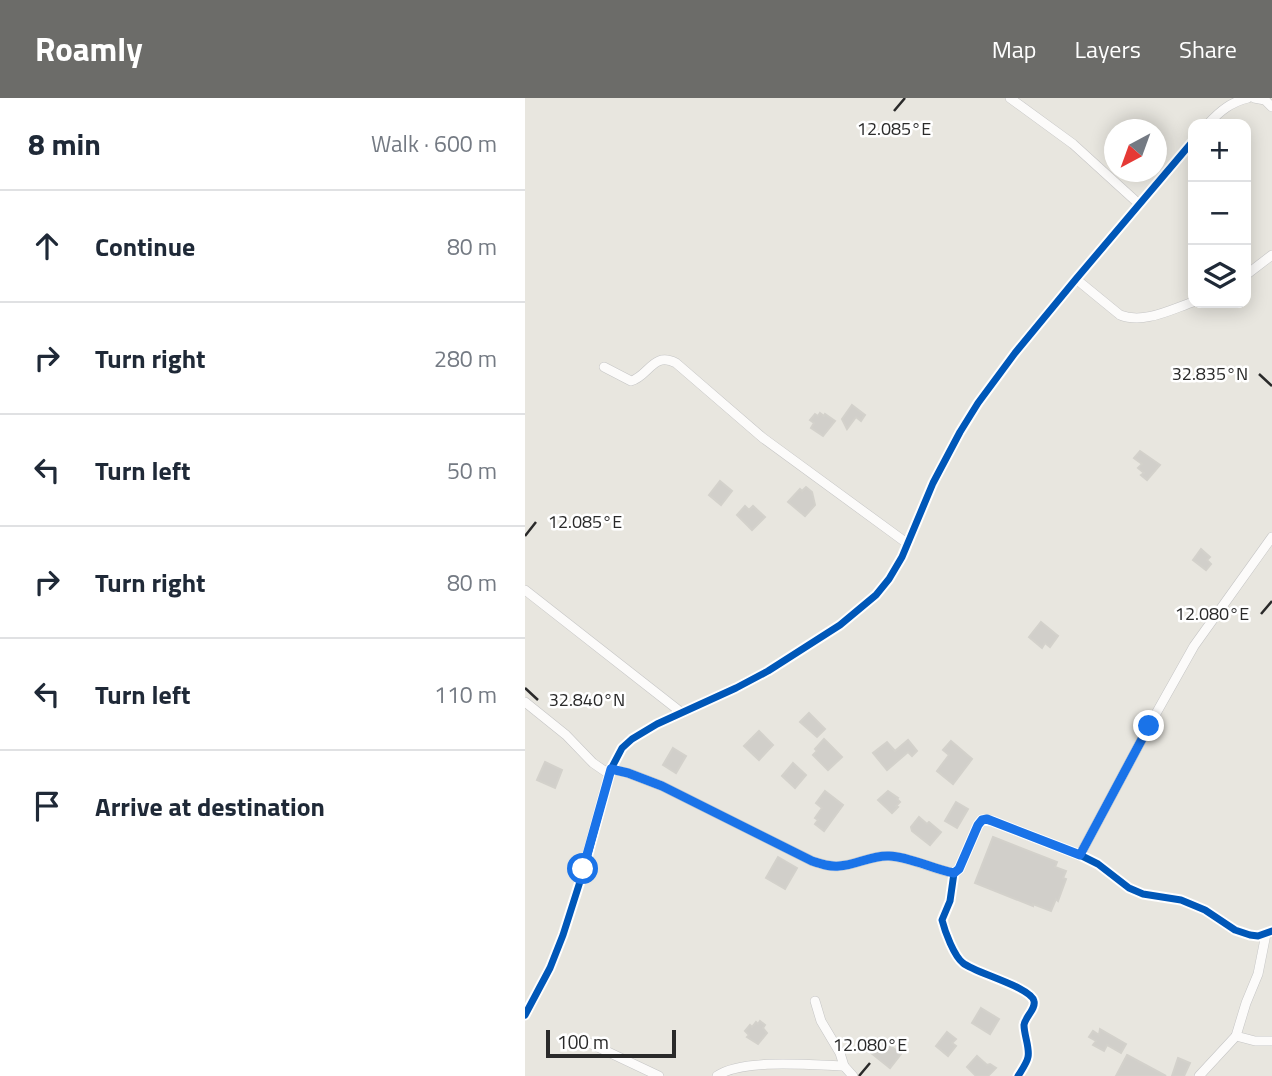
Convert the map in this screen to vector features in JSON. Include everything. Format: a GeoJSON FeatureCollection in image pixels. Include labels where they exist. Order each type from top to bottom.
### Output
{"type":"FeatureCollection","features":[{"type":"Feature","properties":{"kind":"street"},"geometry":{"type":"LineString","coordinates":[[1010,98],[1073,144],[1139,204]]}},
{"type":"Feature","properties":{"kind":"street"},"geometry":{"type":"LineString","coordinates":[[1213,119],[1234,100],[1248,98]]}},
{"type":"Feature","properties":{"kind":"street"},"geometry":{"type":"LineString","coordinates":[[1254,98],[1265,100],[1272,107]]}},
{"type":"Feature","properties":{"kind":"street"},"geometry":{"type":"LineString","coordinates":[[525,1015],[550,968],[563,935],[610,772],[622,748],[632,739],[768,671],[840,625],[876,595],[902,557],[946,457],[978,402],[1015,353],[1188,147]]}},
{"type":"Feature","properties":{"kind":"street"},"geometry":{"type":"LineString","coordinates":[[1251,271],[1272,255]]}},
{"type":"Feature","properties":{"kind":"street"},"geometry":{"type":"LineString","coordinates":[[1076,279],[1127,318],[1138,319],[1156,315],[1188,304]]}},
{"type":"Feature","properties":{"kind":"street"},"geometry":{"type":"LineString","coordinates":[[604,367],[631,381],[639,379],[657,361],[663,359],[676,363],[764,438],[908,544]]}},
{"type":"Feature","properties":{"kind":"street"},"geometry":{"type":"LineString","coordinates":[[1080,855],[1194,646],[1272,537]]}},
{"type":"Feature","properties":{"kind":"street"},"geometry":{"type":"LineString","coordinates":[[525,590],[682,713]]}},
{"type":"Feature","properties":{"kind":"street"},"geometry":{"type":"LineString","coordinates":[[525,702],[566,735],[593,763],[610,772],[628,773],[662,786],[812,861],[829,866],[842,866],[881,856],[892,856],[954,873]]}},
{"type":"Feature","properties":{"kind":"street"},"geometry":{"type":"LineString","coordinates":[[1018,1076],[1028,1057],[1024,1025],[1034,999],[1008,983],[960,961],[942,920],[950,901],[954,873],[959,869],[982,820],[992,821],[1080,855],[1143,894],[1181,900],[1205,910],[1235,929],[1258,936],[1269,932]]}},
{"type":"Feature","properties":{"kind":"street"},"geometry":{"type":"LineString","coordinates":[[1199,1076],[1236,1036],[1258,974],[1269,932]]}},
{"type":"Feature","properties":{"kind":"street"},"geometry":{"type":"LineString","coordinates":[[815,1001],[821,1021],[840,1053],[844,1066],[853,1076]]}},
{"type":"Feature","properties":{"kind":"street"},"geometry":{"type":"LineString","coordinates":[[1236,1036],[1255,1041],[1272,1041]]}},
{"type":"Feature","properties":{"kind":"street"},"geometry":{"type":"LineString","coordinates":[[587,1042],[659,1076]]}},
{"type":"Feature","properties":{"kind":"street"},"geometry":{"type":"LineString","coordinates":[[717,1076],[723,1071],[762,1064],[844,1066]]}},
{"type":"Feature","properties":{"kind":"building"},"geometry":{"type":"Polygon","coordinates":[[[852,405],[865,415],[861,421],[856,417],[847,429],[842,419],[852,405]]]}},
{"type":"Feature","properties":{"kind":"building"},"geometry":{"type":"Polygon","coordinates":[[[820,413],[835,421],[823,436],[811,428],[814,423],[810,420],[820,413]]]}},
{"type":"Feature","properties":{"kind":"building"},"geometry":{"type":"Polygon","coordinates":[[[1140,451],[1160,465],[1147,480],[1138,468],[1142,464],[1134,458],[1140,451]]]}},
{"type":"Feature","properties":{"kind":"building"},"geometry":{"type":"Polygon","coordinates":[[[720,481],[732,491],[721,505],[709,495],[720,481]]]}},
{"type":"Feature","properties":{"kind":"building"},"geometry":{"type":"Polygon","coordinates":[[[806,487],[812,492],[815,505],[805,516],[788,502],[800,489],[802,491],[806,487]]]}},
{"type":"Feature","properties":{"kind":"building"},"geometry":{"type":"Polygon","coordinates":[[[745,506],[749,510],[753,506],[765,517],[752,530],[737,515],[745,506]]]}},
{"type":"Feature","properties":{"kind":"building"},"geometry":{"type":"Polygon","coordinates":[[[1201,549],[1210,557],[1207,560],[1211,564],[1206,570],[1193,560],[1201,549]]]}},
{"type":"Feature","properties":{"kind":"building"},"geometry":{"type":"Polygon","coordinates":[[[1041,622],[1058,636],[1050,647],[1045,643],[1042,648],[1029,637],[1041,622]]]}},
{"type":"Feature","properties":{"kind":"building"},"geometry":{"type":"Polygon","coordinates":[[[809,713],[825,729],[817,737],[800,722],[809,713]]]}},
{"type":"Feature","properties":{"kind":"building"},"geometry":{"type":"Polygon","coordinates":[[[759,731],[773,745],[759,760],[744,746],[759,731]]]}},
{"type":"Feature","properties":{"kind":"building"},"geometry":{"type":"Polygon","coordinates":[[[824,739],[842,757],[828,770],[813,755],[824,739]]]}},
{"type":"Feature","properties":{"kind":"building"},"geometry":{"type":"Polygon","coordinates":[[[908,740],[917,751],[912,756],[908,752],[887,770],[873,753],[887,742],[895,751],[908,740]]]}},
{"type":"Feature","properties":{"kind":"building"},"geometry":{"type":"Polygon","coordinates":[[[951,741],[972,759],[953,784],[937,771],[949,755],[943,750],[951,741]]]}},
{"type":"Feature","properties":{"kind":"building"},"geometry":{"type":"Polygon","coordinates":[[[673,748],[686,756],[676,773],[663,765],[673,748]]]}},
{"type":"Feature","properties":{"kind":"building"},"geometry":{"type":"Polygon","coordinates":[[[545,762],[562,770],[555,788],[537,780],[545,762]]]}},
{"type":"Feature","properties":{"kind":"building"},"geometry":{"type":"Polygon","coordinates":[[[793,763],[806,775],[795,788],[782,776],[793,763]]]}},
{"type":"Feature","properties":{"kind":"building"},"geometry":{"type":"Polygon","coordinates":[[[825,791],[843,805],[824,831],[815,824],[818,820],[815,818],[822,808],[816,803],[825,791]]]}},
{"type":"Feature","properties":{"kind":"building"},"geometry":{"type":"Polygon","coordinates":[[[888,791],[900,802],[892,813],[878,800],[888,791]]]}},
{"type":"Feature","properties":{"kind":"building"},"geometry":{"type":"Polygon","coordinates":[[[956,802],[968,809],[957,828],[945,821],[956,802]]]}},
{"type":"Feature","properties":{"kind":"building"},"geometry":{"type":"Polygon","coordinates":[[[919,817],[941,832],[930,845],[912,831],[911,827],[919,817]]]}},
{"type":"Feature","properties":{"kind":"building"},"geometry":{"type":"Polygon","coordinates":[[[993,837],[1057,862],[1055,867],[1066,871],[1058,901],[1056,899],[1051,911],[975,883],[993,837]]]}},
{"type":"Feature","properties":{"kind":"building"},"geometry":{"type":"Polygon","coordinates":[[[778,857],[797,868],[785,889],[766,878],[778,857]]]}},
{"type":"Feature","properties":{"kind":"building"},"geometry":{"type":"Polygon","coordinates":[[[981,1008],[999,1019],[990,1034],[972,1023],[981,1008]]]}},
{"type":"Feature","properties":{"kind":"building"},"geometry":{"type":"Polygon","coordinates":[[[760,1021],[765,1025],[763,1028],[767,1033],[758,1044],[747,1037],[749,1035],[745,1031],[750,1025],[752,1027],[760,1021]]]}},
{"type":"Feature","properties":{"kind":"building"},"geometry":{"type":"Polygon","coordinates":[[[1100,1029],[1126,1044],[1121,1053],[1107,1045],[1104,1051],[1093,1045],[1096,1041],[1089,1037],[1093,1031],[1099,1035],[1100,1029]]]}},
{"type":"Feature","properties":{"kind":"building"},"geometry":{"type":"Polygon","coordinates":[[[947,1032],[956,1039],[952,1043],[956,1046],[948,1056],[936,1046],[947,1032]]]}},
{"type":"Feature","properties":{"kind":"building"},"geometry":{"type":"Polygon","coordinates":[[[880,1038],[901,1054],[890,1068],[870,1052],[880,1038]]]}},
{"type":"Feature","properties":{"kind":"building"},"geometry":{"type":"Polygon","coordinates":[[[1127,1055],[1166,1076],[1116,1076],[1127,1055]]]}},
{"type":"Feature","properties":{"kind":"building"},"geometry":{"type":"Polygon","coordinates":[[[977,1056],[987,1065],[996,1068],[988,1076],[976,1076],[967,1067],[977,1056]]]}},
{"type":"Feature","properties":{"kind":"building"},"geometry":{"type":"Polygon","coordinates":[[[1178,1058],[1190,1063],[1184,1076],[1172,1076],[1178,1058]]]}},
{"type":"Feature","properties":{"kind":"cycle path"},"geometry":{"type":"LineString","coordinates":[[525,1015],[550,968],[563,935],[611,769],[622,748],[657,724],[768,671],[840,625],[876,595],[902,557],[933,483],[978,403],[1015,353],[1188,147]]}},
{"type":"Feature","properties":{"kind":"cycle path"},"geometry":{"type":"LineString","coordinates":[[1018,1076],[1028,1057],[1024,1025],[1034,1001],[1031,996],[1013,985],[963,963],[953,949],[942,920],[950,901],[954,873],[959,869],[982,820],[992,821],[1080,855],[1098,864],[1129,888],[1143,894],[1181,900],[1205,910],[1235,930],[1258,936],[1272,931]]}},
{"type":"Feature","properties":{"kind":"route"},"geometry":{"type":"LineString","coordinates":[[583,869],[611,769],[662,786],[812,861],[829,866],[892,856],[954,873],[959,869],[978,825],[987,819],[1080,855],[1149,726]]}}]}
